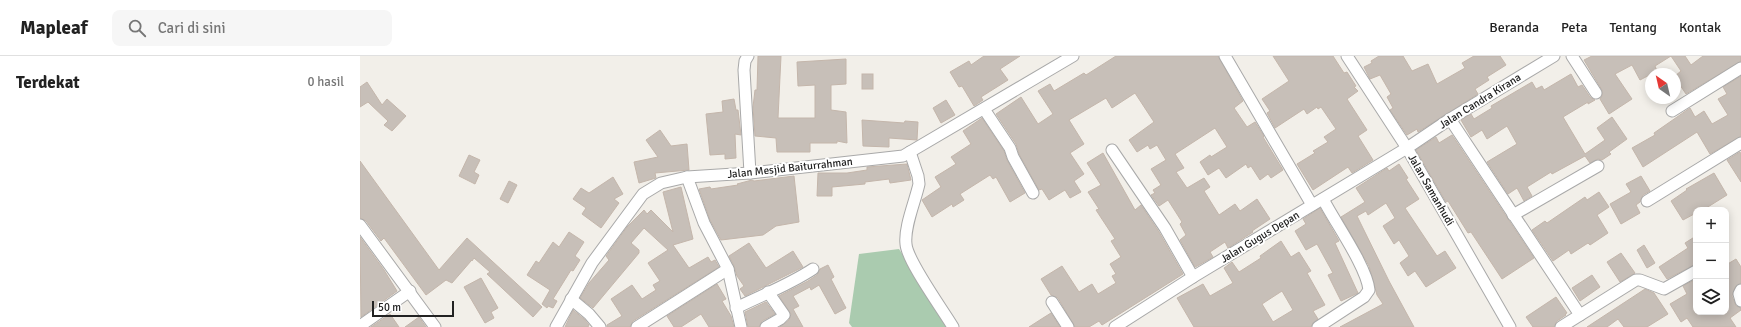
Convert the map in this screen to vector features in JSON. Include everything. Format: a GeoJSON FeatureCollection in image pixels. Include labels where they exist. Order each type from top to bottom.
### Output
{"type":"FeatureCollection","features":[{"type":"Feature","properties":{"kind":"street"},"geometry":{"type":"LineString","coordinates":[[748,56],[745,61],[744,70],[750,173]]}},
{"type":"Feature","properties":{"kind":"street","name":"Jalan Mesjid Baiturrahman"},"geometry":{"type":"LineString","coordinates":[[556,327],[592,263],[643,194],[662,183],[687,177],[750,173],[903,156],[1074,56]]}},
{"type":"Feature","properties":{"kind":"street"},"geometry":{"type":"LineString","coordinates":[[1225,56],[1312,205]]}},
{"type":"Feature","properties":{"kind":"street","name":"Jalan Samanhudi"},"geometry":{"type":"LineString","coordinates":[[1347,56],[1407,148],[1510,327]]}},
{"type":"Feature","properties":{"kind":"street","name":"Jalan Candra Kirana"},"geometry":{"type":"LineString","coordinates":[[1407,148],[1450,119],[1554,56]]}},
{"type":"Feature","properties":{"kind":"street"},"geometry":{"type":"LineString","coordinates":[[1572,56],[1596,93]]}},
{"type":"Feature","properties":{"kind":"street"},"geometry":{"type":"LineString","coordinates":[[1672,111],[1741,68]]}},
{"type":"Feature","properties":{"kind":"street"},"geometry":{"type":"LineString","coordinates":[[984,108],[1010,148],[1013,157],[1033,193]]}},
{"type":"Feature","properties":{"kind":"street"},"geometry":{"type":"LineString","coordinates":[[1450,119],[1580,315]]}},
{"type":"Feature","properties":{"kind":"street"},"geometry":{"type":"LineString","coordinates":[[1647,200],[1741,143]]}},
{"type":"Feature","properties":{"kind":"street","name":"Jalan Gugus Depan"},"geometry":{"type":"LineString","coordinates":[[1115,327],[1194,277],[1407,148]]}},
{"type":"Feature","properties":{"kind":"street"},"geometry":{"type":"LineString","coordinates":[[1112,150],[1165,228],[1194,277]]}},
{"type":"Feature","properties":{"kind":"street"},"geometry":{"type":"LineString","coordinates":[[910,152],[918,176],[919,184],[906,236],[907,250],[953,327]]}},
{"type":"Feature","properties":{"kind":"street"},"geometry":{"type":"LineString","coordinates":[[1514,215],[1598,166]]}},
{"type":"Feature","properties":{"kind":"street"},"geometry":{"type":"LineString","coordinates":[[687,177],[704,223],[728,269],[741,327]]}},
{"type":"Feature","properties":{"kind":"street"},"geometry":{"type":"LineString","coordinates":[[1318,327],[1364,297],[1369,290],[1361,266],[1322,199]]}},
{"type":"Feature","properties":{"kind":"street"},"geometry":{"type":"LineString","coordinates":[[360,225],[410,290],[435,327]]}},
{"type":"Feature","properties":{"kind":"street"},"geometry":{"type":"LineString","coordinates":[[637,327],[728,269]]}},
{"type":"Feature","properties":{"kind":"street"},"geometry":{"type":"LineString","coordinates":[[736,308],[768,292],[776,290],[814,269]]}},
{"type":"Feature","properties":{"kind":"street"},"geometry":{"type":"LineString","coordinates":[[1561,327],[1636,280],[1640,280],[1664,289],[1693,273]]}},
{"type":"Feature","properties":{"kind":"street"},"geometry":{"type":"LineString","coordinates":[[361,322],[410,290]]}},
{"type":"Feature","properties":{"kind":"street"},"geometry":{"type":"LineString","coordinates":[[1741,290],[1739,294],[1741,301]]}},
{"type":"Feature","properties":{"kind":"street"},"geometry":{"type":"LineString","coordinates":[[766,327],[782,318],[784,315],[768,292]]}},
{"type":"Feature","properties":{"kind":"street"},"geometry":{"type":"LineString","coordinates":[[571,299],[589,314],[600,327]]}},
{"type":"Feature","properties":{"kind":"street"},"geometry":{"type":"LineString","coordinates":[[1052,302],[1068,327]]}},
{"type":"Feature","properties":{"kind":"green space"},"geometry":{"type":"Polygon","coordinates":[[[899,249],[950,327],[852,327],[849,323],[859,254],[899,249]]]}},
{"type":"Feature","properties":{"kind":"building"},"geometry":{"type":"Polygon","coordinates":[[[758,56],[781,56],[778,118],[815,118],[815,85],[798,86],[797,62],[846,59],[846,84],[831,85],[831,110],[846,112],[847,143],[837,141],[837,143],[810,143],[810,152],[777,152],[776,138],[755,136],[753,107],[755,90],[757,90],[758,56]]]}},
{"type":"Feature","properties":{"kind":"building"},"geometry":{"type":"Polygon","coordinates":[[[984,56],[1020,56],[1000,69],[1008,80],[981,97],[983,100],[974,106],[962,86],[959,87],[950,72],[969,61],[971,65],[984,56]]]}},
{"type":"Feature","properties":{"kind":"building"},"geometry":{"type":"Polygon","coordinates":[[[1116,56],[1218,56],[1243,101],[1234,108],[1247,127],[1255,122],[1283,170],[1271,178],[1268,174],[1260,180],[1251,166],[1248,168],[1246,164],[1226,178],[1219,168],[1208,175],[1200,162],[1210,155],[1211,157],[1227,147],[1215,128],[1175,154],[1184,168],[1176,172],[1187,188],[1204,178],[1210,187],[1204,191],[1219,215],[1235,204],[1240,211],[1257,199],[1270,219],[1228,248],[1225,242],[1210,252],[1213,257],[1195,267],[1180,240],[1186,235],[1180,224],[1182,222],[1168,200],[1159,206],[1151,195],[1155,193],[1153,190],[1161,185],[1151,169],[1166,160],[1157,145],[1150,149],[1148,145],[1137,152],[1129,140],[1154,122],[1135,93],[1112,108],[1106,98],[1069,120],[1084,144],[1070,153],[1084,174],[1074,181],[1081,192],[1070,198],[1065,190],[1049,200],[1042,189],[1039,190],[1019,154],[1016,144],[996,114],[1021,97],[1038,124],[1053,114],[1038,91],[1050,84],[1054,91],[1084,73],[1086,75],[1116,56]]]}},
{"type":"Feature","properties":{"kind":"building"},"geometry":{"type":"Polygon","coordinates":[[[1273,56],[1333,56],[1344,73],[1347,72],[1356,86],[1354,87],[1358,91],[1347,99],[1367,130],[1358,136],[1373,160],[1352,173],[1348,167],[1313,190],[1297,164],[1315,153],[1313,151],[1328,142],[1324,137],[1336,129],[1321,107],[1318,109],[1317,107],[1307,114],[1304,109],[1275,128],[1267,113],[1270,111],[1262,99],[1289,81],[1273,56]]]}},
{"type":"Feature","properties":{"kind":"building"},"geometry":{"type":"Polygon","coordinates":[[[1379,56],[1403,56],[1412,71],[1428,64],[1437,84],[1465,68],[1462,63],[1474,56],[1500,56],[1506,65],[1487,77],[1489,80],[1475,89],[1478,94],[1418,132],[1417,129],[1407,135],[1390,110],[1393,108],[1387,97],[1391,94],[1380,75],[1370,79],[1364,67],[1372,63],[1371,61],[1379,56]]]}},
{"type":"Feature","properties":{"kind":"building"},"geometry":{"type":"Polygon","coordinates":[[[1592,56],[1671,56],[1655,66],[1656,68],[1645,68],[1645,77],[1640,80],[1632,65],[1615,74],[1632,99],[1609,114],[1600,99],[1602,96],[1602,90],[1584,60],[1592,56]]]}},
{"type":"Feature","properties":{"kind":"building"},"geometry":{"type":"Polygon","coordinates":[[[1671,56],[1685,56],[1691,65],[1703,56],[1741,56],[1741,61],[1686,94],[1681,86],[1681,68],[1679,68],[1671,56]]]}},
{"type":"Feature","properties":{"kind":"building"},"geometry":{"type":"Polygon","coordinates":[[[862,74],[873,74],[873,89],[862,89],[862,74]]]}},
{"type":"Feature","properties":{"kind":"building"},"geometry":{"type":"Polygon","coordinates":[[[1571,74],[1578,87],[1582,85],[1590,97],[1595,100],[1588,104],[1588,102],[1563,117],[1585,154],[1605,140],[1597,128],[1612,117],[1627,139],[1609,152],[1611,154],[1602,160],[1598,159],[1590,163],[1585,156],[1552,174],[1551,172],[1527,187],[1532,196],[1524,201],[1517,188],[1508,194],[1487,162],[1517,144],[1507,126],[1487,139],[1482,130],[1471,137],[1461,120],[1471,114],[1474,119],[1492,108],[1491,106],[1532,82],[1536,89],[1542,86],[1544,90],[1571,74]]]}},
{"type":"Feature","properties":{"kind":"building"},"geometry":{"type":"Polygon","coordinates":[[[1741,76],[1741,136],[1710,154],[1697,132],[1643,167],[1632,148],[1655,135],[1654,133],[1690,108],[1695,117],[1704,111],[1712,124],[1728,115],[1718,99],[1727,94],[1723,87],[1741,76]]]}},
{"type":"Feature","properties":{"kind":"building"},"geometry":{"type":"Polygon","coordinates":[[[367,82],[382,105],[387,99],[406,116],[392,131],[384,125],[388,121],[368,102],[360,107],[360,87],[367,82]]]}},
{"type":"Feature","properties":{"kind":"building"},"geometry":{"type":"Polygon","coordinates":[[[734,99],[736,110],[738,110],[741,135],[735,134],[736,158],[725,159],[725,154],[710,155],[706,114],[723,112],[722,101],[734,99]]]}},
{"type":"Feature","properties":{"kind":"building"},"geometry":{"type":"Polygon","coordinates":[[[946,100],[955,115],[941,123],[933,108],[946,100]]]}},
{"type":"Feature","properties":{"kind":"building"},"geometry":{"type":"Polygon","coordinates":[[[982,118],[1004,151],[1007,160],[1025,193],[1010,202],[996,177],[993,179],[990,175],[960,194],[964,200],[953,207],[952,204],[932,217],[922,200],[941,187],[935,177],[956,164],[951,157],[971,144],[963,131],[982,118]]]}},
{"type":"Feature","properties":{"kind":"building"},"geometry":{"type":"Polygon","coordinates":[[[862,120],[904,123],[905,121],[918,122],[917,140],[889,138],[889,147],[863,146],[862,120]]]}},
{"type":"Feature","properties":{"kind":"building"},"geometry":{"type":"Polygon","coordinates":[[[660,130],[671,146],[687,144],[689,170],[655,173],[656,178],[639,183],[634,162],[658,157],[646,140],[660,130]]]}},
{"type":"Feature","properties":{"kind":"building"},"geometry":{"type":"Polygon","coordinates":[[[1452,135],[1534,258],[1502,279],[1471,232],[1468,233],[1448,201],[1446,202],[1416,150],[1436,137],[1439,143],[1452,135]]]}},
{"type":"Feature","properties":{"kind":"building"},"geometry":{"type":"Polygon","coordinates":[[[1740,152],[1741,154],[1741,182],[1727,160],[1740,152]]]}},
{"type":"Feature","properties":{"kind":"building"},"geometry":{"type":"Polygon","coordinates":[[[1103,153],[1135,210],[1141,205],[1159,232],[1183,274],[1102,325],[1099,321],[1089,327],[1075,327],[1058,298],[1051,295],[1041,279],[1062,266],[1079,292],[1092,284],[1098,294],[1116,283],[1112,276],[1116,274],[1110,264],[1121,257],[1111,241],[1115,239],[1096,210],[1099,209],[1088,192],[1101,185],[1087,163],[1103,153]]]}},
{"type":"Feature","properties":{"kind":"building"},"geometry":{"type":"Polygon","coordinates":[[[469,155],[480,160],[474,172],[479,175],[475,184],[459,176],[469,155]]]}},
{"type":"Feature","properties":{"kind":"building"},"geometry":{"type":"Polygon","coordinates":[[[360,161],[439,270],[467,238],[542,307],[533,317],[487,274],[490,272],[474,258],[452,283],[446,280],[426,295],[384,238],[381,241],[366,221],[360,218],[360,161]]]}},
{"type":"Feature","properties":{"kind":"building"},"geometry":{"type":"Polygon","coordinates":[[[907,164],[911,180],[890,183],[889,179],[865,182],[865,184],[832,187],[832,196],[817,196],[818,173],[847,173],[867,170],[867,167],[907,164]]]}},
{"type":"Feature","properties":{"kind":"building"},"geometry":{"type":"Polygon","coordinates":[[[1399,164],[1408,178],[1406,179],[1419,199],[1405,208],[1437,256],[1445,251],[1456,268],[1426,287],[1415,271],[1408,276],[1400,263],[1409,256],[1399,240],[1394,244],[1383,226],[1395,218],[1386,203],[1368,215],[1366,211],[1357,216],[1389,281],[1414,327],[1340,327],[1383,304],[1377,295],[1369,266],[1341,217],[1365,202],[1356,188],[1387,168],[1389,171],[1399,164]]]}},
{"type":"Feature","properties":{"kind":"building"},"geometry":{"type":"Polygon","coordinates":[[[1714,173],[1727,195],[1708,207],[1693,207],[1693,215],[1683,220],[1671,201],[1687,190],[1686,189],[1714,173]]]}},
{"type":"Feature","properties":{"kind":"building"},"geometry":{"type":"Polygon","coordinates":[[[794,176],[799,222],[776,226],[763,235],[721,240],[710,220],[699,189],[710,187],[711,189],[738,185],[737,184],[752,180],[794,176]]]}},
{"type":"Feature","properties":{"kind":"building"},"geometry":{"type":"Polygon","coordinates":[[[1641,176],[1650,191],[1643,195],[1640,202],[1636,205],[1640,213],[1621,224],[1610,204],[1631,192],[1626,184],[1641,176]]]}},
{"type":"Feature","properties":{"kind":"building"},"geometry":{"type":"Polygon","coordinates":[[[613,177],[623,194],[614,199],[619,203],[601,228],[582,214],[586,208],[573,199],[581,188],[589,193],[613,177]]]}},
{"type":"Feature","properties":{"kind":"building"},"geometry":{"type":"Polygon","coordinates":[[[509,181],[517,185],[508,203],[500,199],[509,181]]]}},
{"type":"Feature","properties":{"kind":"building"},"geometry":{"type":"Polygon","coordinates":[[[681,187],[693,239],[673,245],[689,268],[708,257],[711,262],[715,260],[719,267],[633,321],[630,327],[607,327],[607,325],[622,316],[611,299],[632,285],[642,299],[656,290],[653,285],[660,281],[648,263],[668,250],[644,228],[631,243],[639,250],[639,253],[593,308],[580,298],[589,283],[609,260],[606,256],[627,227],[644,210],[647,214],[651,210],[673,232],[663,192],[681,187]]]}},
{"type":"Feature","properties":{"kind":"building"},"geometry":{"type":"Polygon","coordinates":[[[1599,192],[1609,207],[1597,215],[1608,233],[1590,245],[1588,243],[1571,254],[1569,250],[1553,261],[1532,230],[1545,221],[1547,223],[1585,197],[1587,200],[1599,192]]]}},
{"type":"Feature","properties":{"kind":"building"},"geometry":{"type":"Polygon","coordinates":[[[1320,208],[1339,241],[1335,243],[1358,293],[1341,301],[1328,275],[1333,273],[1317,244],[1306,250],[1295,231],[1306,224],[1303,219],[1320,208]]]}},
{"type":"Feature","properties":{"kind":"building"},"geometry":{"type":"Polygon","coordinates":[[[569,232],[584,242],[575,256],[580,260],[573,271],[571,270],[553,299],[557,301],[553,308],[548,306],[547,308],[542,304],[550,290],[527,275],[536,261],[539,263],[553,242],[559,247],[569,232]]]}},
{"type":"Feature","properties":{"kind":"building"},"geometry":{"type":"Polygon","coordinates":[[[360,237],[397,291],[361,317],[360,237]]]}},
{"type":"Feature","properties":{"kind":"building"},"geometry":{"type":"Polygon","coordinates":[[[1693,238],[1693,266],[1667,279],[1659,267],[1688,248],[1685,243],[1693,238]]]}},
{"type":"Feature","properties":{"kind":"building"},"geometry":{"type":"Polygon","coordinates":[[[1281,241],[1291,257],[1299,252],[1311,271],[1307,273],[1325,305],[1313,311],[1318,319],[1312,324],[1311,327],[1194,327],[1177,298],[1203,284],[1210,296],[1233,283],[1224,268],[1232,262],[1239,272],[1261,258],[1260,256],[1281,241]],[[1282,291],[1262,304],[1273,322],[1293,310],[1282,291]]]}},
{"type":"Feature","properties":{"kind":"building"},"geometry":{"type":"Polygon","coordinates":[[[749,243],[766,268],[793,251],[803,267],[745,296],[740,289],[744,286],[737,276],[729,256],[749,243]]]}},
{"type":"Feature","properties":{"kind":"building"},"geometry":{"type":"Polygon","coordinates":[[[1644,245],[1655,263],[1647,268],[1637,250],[1644,245]]]}},
{"type":"Feature","properties":{"kind":"building"},"geometry":{"type":"Polygon","coordinates":[[[1621,253],[1635,273],[1620,282],[1607,262],[1621,253]]]}},
{"type":"Feature","properties":{"kind":"building"},"geometry":{"type":"Polygon","coordinates":[[[1736,259],[1741,267],[1741,283],[1735,287],[1732,296],[1736,306],[1741,308],[1741,310],[1730,318],[1736,327],[1693,327],[1687,318],[1681,322],[1670,304],[1687,294],[1683,286],[1693,281],[1693,315],[1729,315],[1729,263],[1736,259]]]}},
{"type":"Feature","properties":{"kind":"building"},"geometry":{"type":"Polygon","coordinates":[[[828,265],[834,277],[831,279],[846,308],[835,314],[819,285],[811,290],[810,287],[793,296],[799,306],[793,309],[803,327],[780,327],[789,320],[791,314],[779,296],[808,281],[817,275],[820,269],[828,265]]]}},
{"type":"Feature","properties":{"kind":"building"},"geometry":{"type":"Polygon","coordinates":[[[1592,275],[1600,287],[1580,301],[1572,288],[1592,275]]]}},
{"type":"Feature","properties":{"kind":"building"},"geometry":{"type":"Polygon","coordinates":[[[481,278],[498,308],[491,312],[494,318],[485,323],[464,287],[481,278]]]}},
{"type":"Feature","properties":{"kind":"building"},"geometry":{"type":"Polygon","coordinates":[[[717,284],[726,299],[722,301],[731,316],[734,327],[709,327],[701,314],[681,327],[674,327],[667,316],[717,284]]]}},
{"type":"Feature","properties":{"kind":"building"},"geometry":{"type":"Polygon","coordinates":[[[1645,289],[1654,293],[1668,314],[1647,327],[1624,327],[1618,319],[1607,327],[1587,327],[1645,289]]]}},
{"type":"Feature","properties":{"kind":"building"},"geometry":{"type":"Polygon","coordinates":[[[1556,297],[1567,313],[1565,314],[1566,315],[1557,321],[1554,327],[1533,327],[1526,317],[1556,297]]]}},
{"type":"Feature","properties":{"kind":"building"},"geometry":{"type":"Polygon","coordinates":[[[766,302],[775,314],[762,321],[759,327],[748,327],[745,312],[766,302]]]}},
{"type":"Feature","properties":{"kind":"building"},"geometry":{"type":"Polygon","coordinates":[[[573,310],[584,319],[589,325],[588,327],[565,327],[573,310]]]}},
{"type":"Feature","properties":{"kind":"building"},"geometry":{"type":"Polygon","coordinates":[[[1051,313],[1060,327],[1029,327],[1043,318],[1051,313]]]}},
{"type":"Feature","properties":{"kind":"building"},"geometry":{"type":"Polygon","coordinates":[[[390,314],[399,327],[371,327],[390,314]]]}},
{"type":"Feature","properties":{"kind":"building"},"geometry":{"type":"Polygon","coordinates":[[[419,317],[426,327],[405,327],[419,317]]]}}]}
